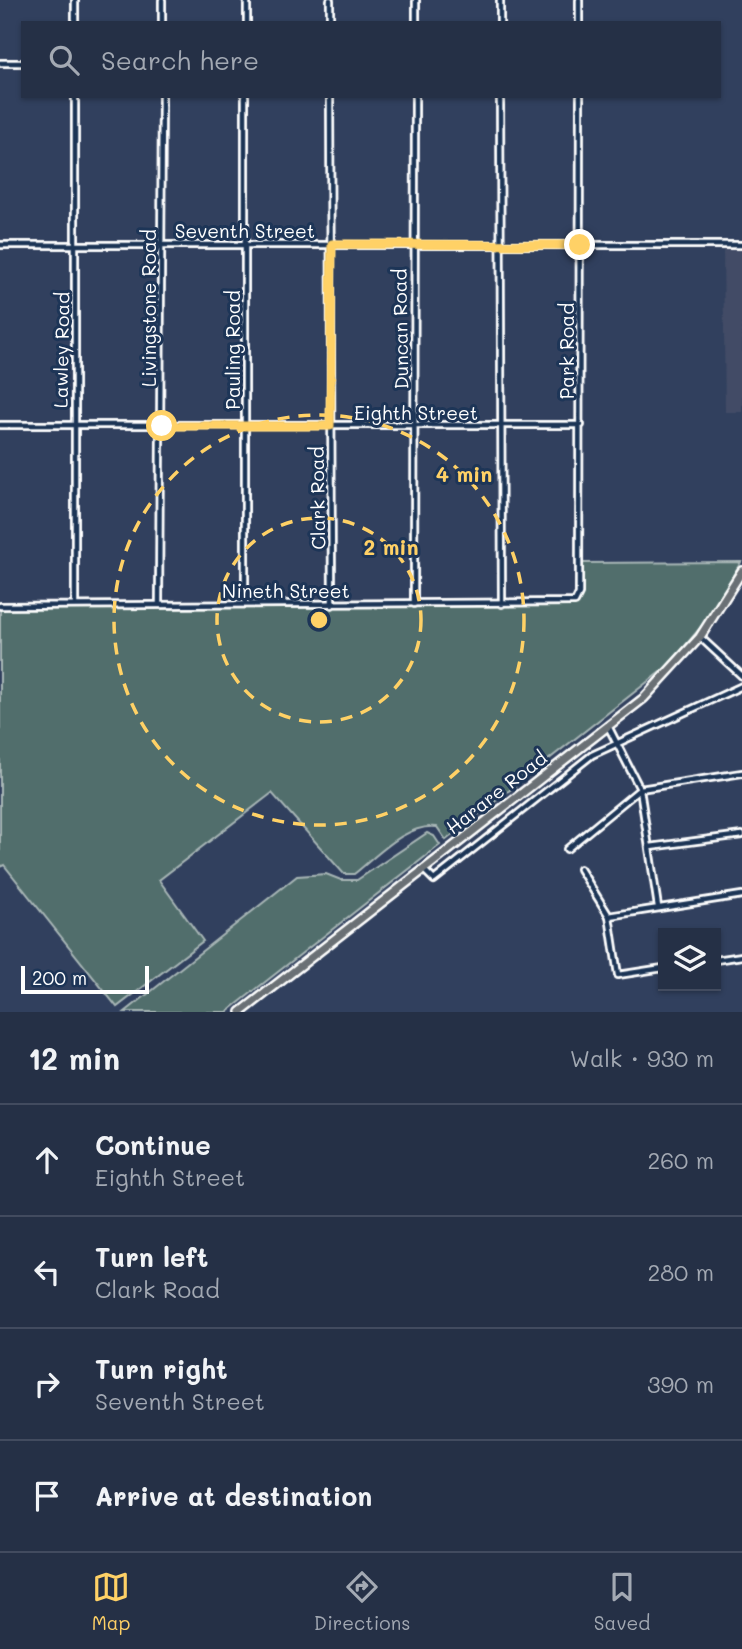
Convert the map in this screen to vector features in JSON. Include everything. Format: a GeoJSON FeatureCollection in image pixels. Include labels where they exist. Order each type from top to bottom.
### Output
{"type":"FeatureCollection","features":[{"type":"Feature","properties":{"kind":"highway","name":"Harare Road"},"geometry":{"type":"LineString","coordinates":[[241,1012],[608,726],[667,676],[700,637],[742,571]]}},
{"type":"Feature","properties":{"kind":"street"},"geometry":{"type":"LineString","coordinates":[[75,0],[75,21]]}},
{"type":"Feature","properties":{"kind":"street"},"geometry":{"type":"LineString","coordinates":[[162,21],[163,0]]}},
{"type":"Feature","properties":{"kind":"street"},"geometry":{"type":"LineString","coordinates":[[247,0],[247,21]]}},
{"type":"Feature","properties":{"kind":"street"},"geometry":{"type":"LineString","coordinates":[[330,0],[330,21]]}},
{"type":"Feature","properties":{"kind":"street"},"geometry":{"type":"LineString","coordinates":[[415,21],[416,0]]}},
{"type":"Feature","properties":{"kind":"street"},"geometry":{"type":"LineString","coordinates":[[500,0],[500,21]]}},
{"type":"Feature","properties":{"kind":"street"},"geometry":{"type":"LineString","coordinates":[[579,0],[579,21]]}},
{"type":"Feature","properties":{"kind":"street"},"geometry":{"type":"LineString","coordinates":[[0,63],[21,63]]}},
{"type":"Feature","properties":{"kind":"street","name":"Lawley Road"},"geometry":{"type":"LineString","coordinates":[[75,98],[75,604]]}},
{"type":"Feature","properties":{"kind":"street","name":"Livingstone Road"},"geometry":{"type":"LineString","coordinates":[[159,604],[162,98]]}},
{"type":"Feature","properties":{"kind":"street","name":"Pauling Road"},"geometry":{"type":"LineString","coordinates":[[245,604],[246,98]]}},
{"type":"Feature","properties":{"kind":"street","name":"Clark Road"},"geometry":{"type":"LineString","coordinates":[[330,98],[332,604]]}},
{"type":"Feature","properties":{"kind":"street","name":"Duncan Road"},"geometry":{"type":"LineString","coordinates":[[414,604],[415,98]]}},
{"type":"Feature","properties":{"kind":"street"},"geometry":{"type":"LineString","coordinates":[[500,98],[502,604]]}},
{"type":"Feature","properties":{"kind":"street","name":"Park Road"},"geometry":{"type":"LineString","coordinates":[[572,604],[579,594],[580,98]]}},
{"type":"Feature","properties":{"kind":"street","name":"Seventh Street"},"geometry":{"type":"LineString","coordinates":[[0,245],[742,245]]}},
{"type":"Feature","properties":{"kind":"street","name":"Eighth Street"},"geometry":{"type":"LineString","coordinates":[[0,425],[581,425]]}},
{"type":"Feature","properties":{"kind":"street","name":"Nineth Street"},"geometry":{"type":"LineString","coordinates":[[0,607],[75,604],[572,604]]}},
{"type":"Feature","properties":{"kind":"street"},"geometry":{"type":"LineString","coordinates":[[700,637],[742,676]]}},
{"type":"Feature","properties":{"kind":"street"},"geometry":{"type":"LineString","coordinates":[[423,869],[433,881],[592,755],[742,686]]}},
{"type":"Feature","properties":{"kind":"street"},"geometry":{"type":"LineString","coordinates":[[608,726],[619,742],[640,789],[658,907]]}},
{"type":"Feature","properties":{"kind":"street"},"geometry":{"type":"LineString","coordinates":[[567,849],[640,789],[742,773]]}},
{"type":"Feature","properties":{"kind":"street"},"geometry":{"type":"LineString","coordinates":[[509,802],[517,814]]}},
{"type":"Feature","properties":{"kind":"street"},"geometry":{"type":"LineString","coordinates":[[650,847],[742,835]]}},
{"type":"Feature","properties":{"kind":"street"},"geometry":{"type":"LineString","coordinates":[[580,869],[609,916],[618,975],[658,969]]}},
{"type":"Feature","properties":{"kind":"street"},"geometry":{"type":"LineString","coordinates":[[609,916],[742,895]]}},
{"type":"Feature","properties":{"kind":"street"},"geometry":{"type":"LineString","coordinates":[[721,959],[742,956]]}},
{"type":"Feature","properties":{"kind":"shaded area"},"geometry":{"type":"Polygon","coordinates":[[[723,247],[742,247],[742,412],[725,412],[723,247]]]}},
{"type":"Feature","properties":{"kind":"green space"},"geometry":{"type":"Polygon","coordinates":[[[741,562],[705,622],[669,665],[446,840],[437,827],[414,830],[392,842],[354,874],[344,874],[272,793],[159,880],[203,941],[117,1007],[4,865],[0,867],[0,607],[573,606],[581,598],[581,563],[741,562]]]}},
{"type":"Feature","properties":{"kind":"green space"},"geometry":{"type":"Polygon","coordinates":[[[427,833],[434,836],[440,845],[227,1012],[125,1012],[297,876],[326,874],[341,880],[357,880],[427,833]]]}},
{"type":"Feature","properties":{"kind":"route"},"geometry":{"type":"LineString","coordinates":[[162,426],[330,426],[332,244],[580,245]]}}]}
